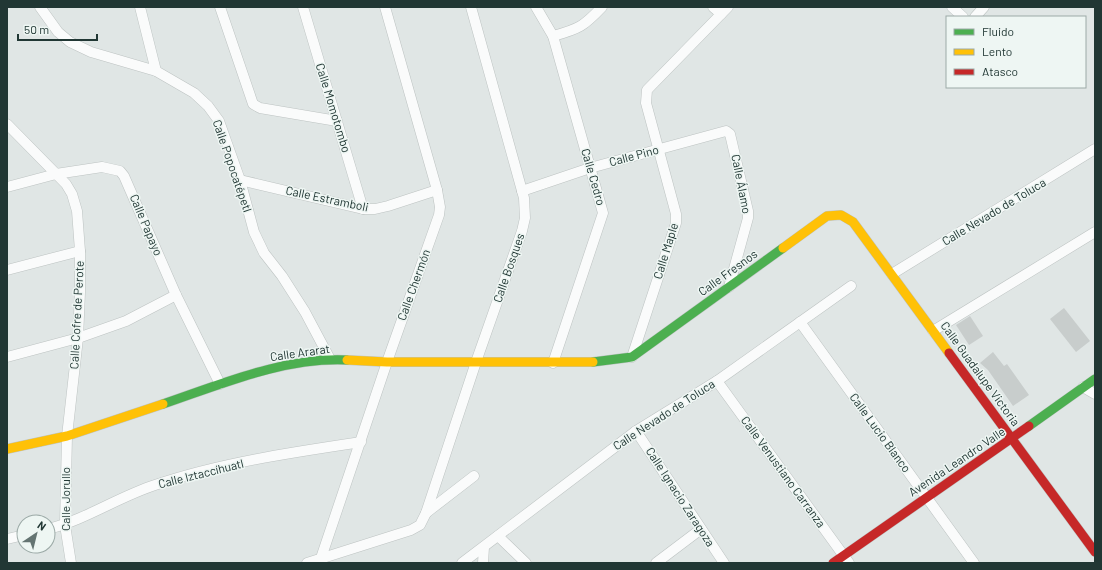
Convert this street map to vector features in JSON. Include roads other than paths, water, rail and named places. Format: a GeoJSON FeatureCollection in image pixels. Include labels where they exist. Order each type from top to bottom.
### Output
{"type":"FeatureCollection","features":[{"type":"Feature","properties":{"kind":"street","name":"Calle Popocatépetl"},"geometry":{"type":"LineString","coordinates":[[40,7],[58,32],[70,42],[91,52],[156,72],[194,93],[208,106],[219,121],[240,180],[254,232],[264,253],[282,276],[305,312],[330,359]]}},
{"type":"Feature","properties":{"kind":"street"},"geometry":{"type":"LineString","coordinates":[[140,7],[156,72]]}},
{"type":"Feature","properties":{"kind":"street"},"geometry":{"type":"LineString","coordinates":[[220,7],[253,104],[260,108],[337,121]]}},
{"type":"Feature","properties":{"kind":"street","name":"Calle Momotombo"},"geometry":{"type":"LineString","coordinates":[[303,7],[363,209]]}},
{"type":"Feature","properties":{"kind":"street","name":"Calle Chermón"},"geometry":{"type":"LineString","coordinates":[[321,558],[387,362],[439,215],[440,208],[437,190],[385,7]]}},
{"type":"Feature","properties":{"kind":"street","name":"Calle Bosques"},"geometry":{"type":"LineString","coordinates":[[321,558],[411,530],[420,525],[426,513],[476,362],[522,231],[525,208],[522,191],[470,7]]}},
{"type":"Feature","properties":{"kind":"street","name":"Calle Cedro"},"geometry":{"type":"LineString","coordinates":[[536,7],[553,36],[603,213],[553,363]]}},
{"type":"Feature","properties":{"kind":"street"},"geometry":{"type":"LineString","coordinates":[[553,36],[576,30],[588,22],[602,7]]}},
{"type":"Feature","properties":{"kind":"street"},"geometry":{"type":"LineString","coordinates":[[713,7],[725,11]]}},
{"type":"Feature","properties":{"kind":"street"},"geometry":{"type":"LineString","coordinates":[[952,7],[962,16]]}},
{"type":"Feature","properties":{"kind":"street"},"geometry":{"type":"LineString","coordinates":[[976,16],[984,7]]}},
{"type":"Feature","properties":{"kind":"street","name":"Calle Maple"},"geometry":{"type":"LineString","coordinates":[[632,357],[676,223],[676,214],[645,97],[647,90],[725,11]]}},
{"type":"Feature","properties":{"kind":"street","name":"Calle Cofre de Perote"},"geometry":{"type":"LineString","coordinates":[[7,124],[56,174],[72,194],[77,211],[80,251],[78,338],[67,436]]}},
{"type":"Feature","properties":{"kind":"street","name":"Calle Pino"},"geometry":{"type":"LineString","coordinates":[[522,191],[590,168],[724,131]]}},
{"type":"Feature","properties":{"kind":"street","name":"Calle Álamo"},"geometry":{"type":"LineString","coordinates":[[724,131],[730,134],[748,211],[748,218],[729,287]]}},
{"type":"Feature","properties":{"kind":"street","name":"Calle Nevado de Toluca"},"geometry":{"type":"LineString","coordinates":[[892,274],[1095,149]]}},
{"type":"Feature","properties":{"kind":"street","name":"Calle Papayo"},"geometry":{"type":"LineString","coordinates":[[7,186],[56,174],[102,167],[120,171],[124,176],[176,295],[220,384]]}},
{"type":"Feature","properties":{"kind":"street","name":"Calle Estramboli"},"geometry":{"type":"LineString","coordinates":[[240,180],[363,209],[375,209],[388,206],[437,190]]}},
{"type":"Feature","properties":{"kind":"street","name":"Calle Fresnos"},"geometry":{"type":"LineString","coordinates":[[632,357],[827,216],[841,215]]}},
{"type":"Feature","properties":{"kind":"street","name":"Calle Guadalupe Victoria"},"geometry":{"type":"LineString","coordinates":[[841,215],[853,222],[1013,438],[1095,552]]}},
{"type":"Feature","properties":{"kind":"street"},"geometry":{"type":"LineString","coordinates":[[933,331],[1095,232]]}},
{"type":"Feature","properties":{"kind":"street"},"geometry":{"type":"LineString","coordinates":[[7,270],[80,251]]}},
{"type":"Feature","properties":{"kind":"street","name":"Calle Nevado de Toluca"},"geometry":{"type":"LineString","coordinates":[[462,563],[636,431],[716,381],[851,286]]}},
{"type":"Feature","properties":{"kind":"street"},"geometry":{"type":"LineString","coordinates":[[7,357],[78,338],[126,321],[176,295]]}},
{"type":"Feature","properties":{"kind":"street","name":"Calle Lucio Blanco"},"geometry":{"type":"LineString","coordinates":[[800,322],[974,563]]}},
{"type":"Feature","properties":{"kind":"street","name":"Calle Ararat"},"geometry":{"type":"LineString","coordinates":[[7,450],[67,436],[269,368],[330,359],[387,362],[553,363],[595,362],[632,357]]}},
{"type":"Feature","properties":{"kind":"street","name":"Avenida Leandro Valle"},"geometry":{"type":"LineString","coordinates":[[833,563],[846,559],[926,497],[1013,438],[1095,379]]}},
{"type":"Feature","properties":{"kind":"street","name":"Calle Venustiano Carranza"},"geometry":{"type":"LineString","coordinates":[[716,381],[846,559]]}},
{"type":"Feature","properties":{"kind":"street"},"geometry":{"type":"LineString","coordinates":[[1083,387],[1095,394]]}},
{"type":"Feature","properties":{"kind":"street","name":"Calle Ignacio Zaragoza"},"geometry":{"type":"LineString","coordinates":[[636,431],[724,563]]}},
{"type":"Feature","properties":{"kind":"street","name":"Calle Jorullo"},"geometry":{"type":"LineString","coordinates":[[67,436],[64,525],[71,563]]}},
{"type":"Feature","properties":{"kind":"street","name":"Calle Iztaccíhuatl"},"geometry":{"type":"LineString","coordinates":[[56,527],[64,525],[123,498],[178,478],[270,458],[361,442]]}},
{"type":"Feature","properties":{"kind":"street"},"geometry":{"type":"LineString","coordinates":[[426,513],[474,476]]}},
{"type":"Feature","properties":{"kind":"street"},"geometry":{"type":"LineString","coordinates":[[656,563],[701,529]]}},
{"type":"Feature","properties":{"kind":"street"},"geometry":{"type":"LineString","coordinates":[[498,536],[526,563]]}},
{"type":"Feature","properties":{"kind":"street"},"geometry":{"type":"LineString","coordinates":[[483,563],[484,547]]}},
{"type":"Feature","properties":{"kind":"street"},"geometry":{"type":"LineString","coordinates":[[307,563],[321,558]]}}]}
